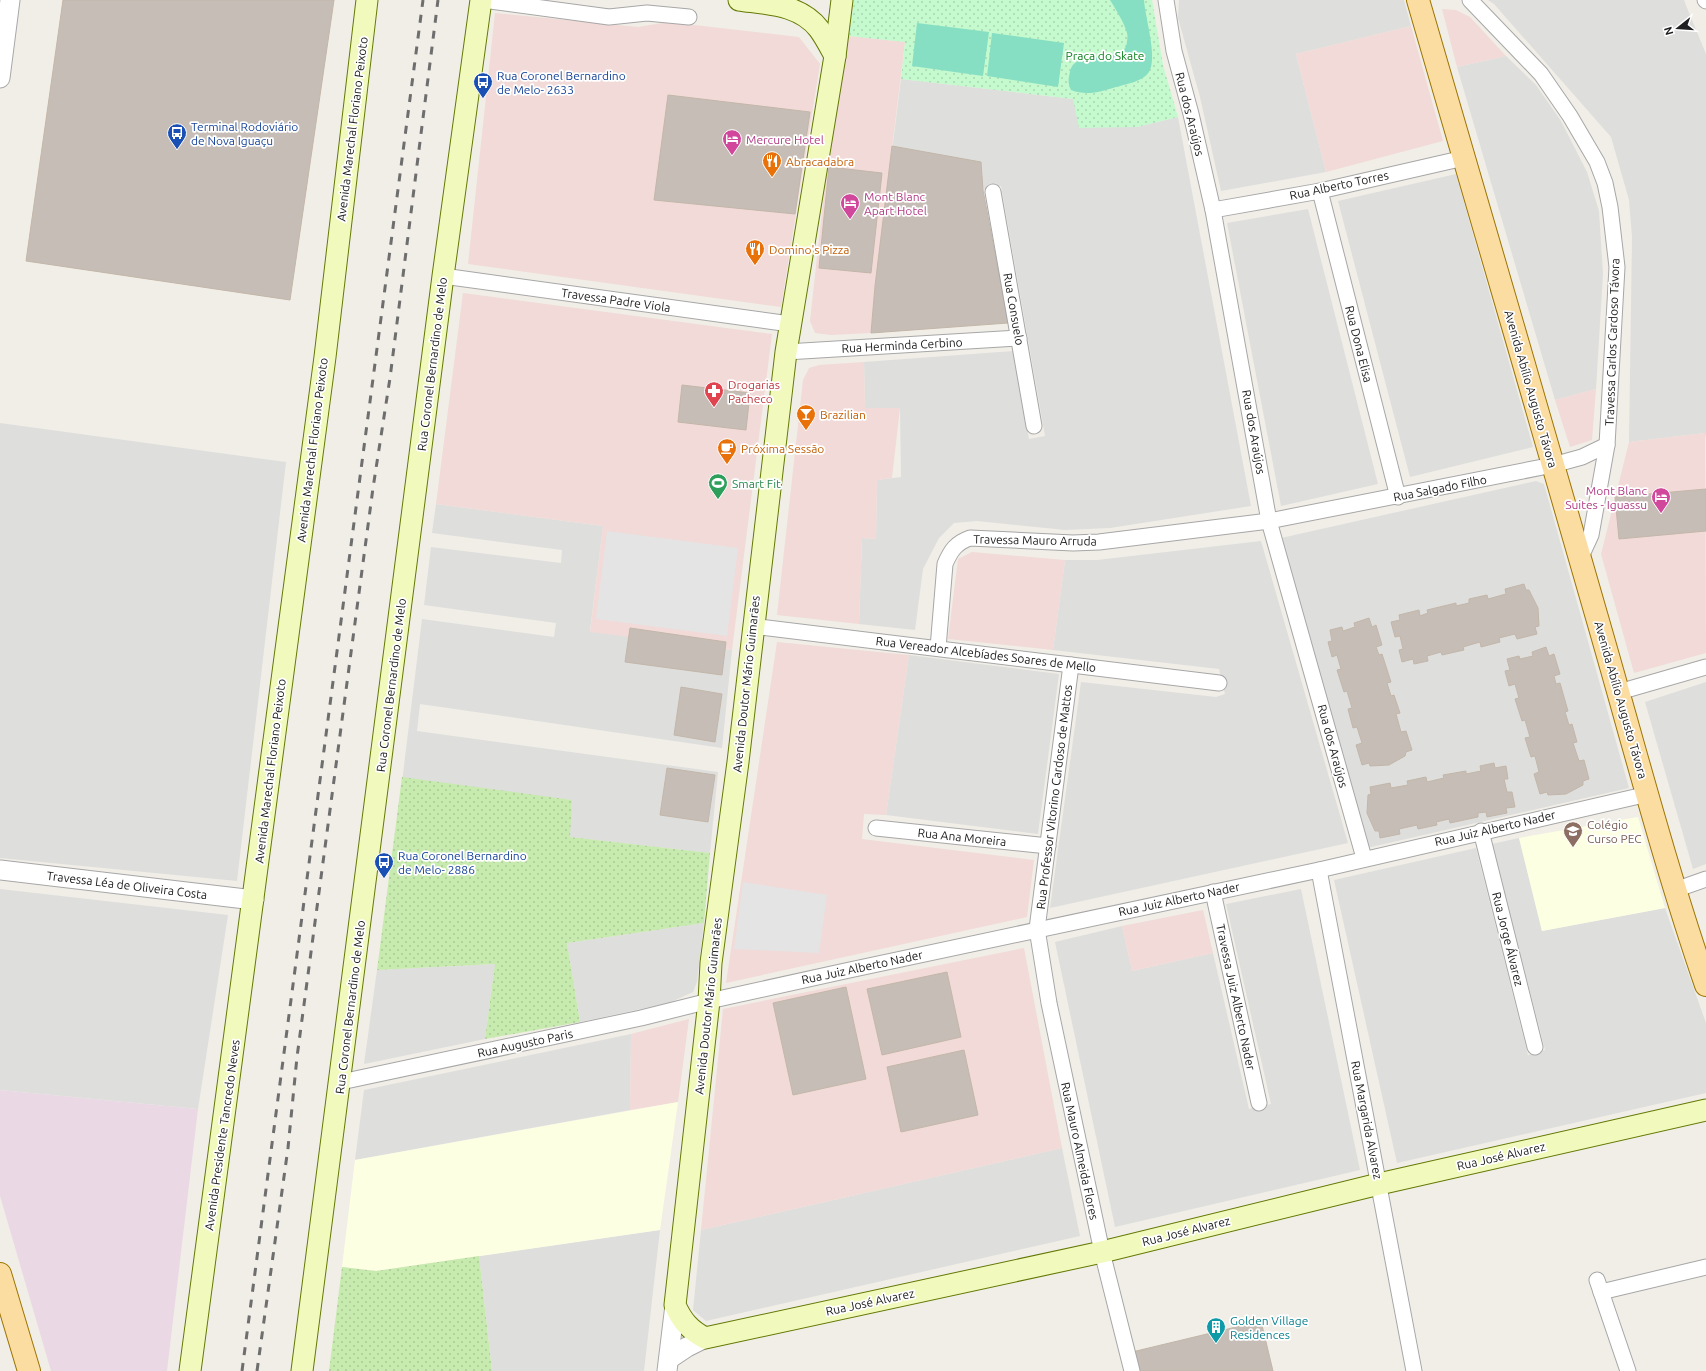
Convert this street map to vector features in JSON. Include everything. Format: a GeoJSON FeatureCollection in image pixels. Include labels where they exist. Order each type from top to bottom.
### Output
{"type":"FeatureCollection","features":[{"type":"Feature","properties":{"kind":"main road","name":"Avenida Marechal Floriano Peixoto"},"geometry":{"type":"LineString","coordinates":[[254,900],[325,357],[367,0]]}},
{"type":"Feature","properties":{"kind":"main road","name":"Rua Coronel Bernardino de Melo"},"geometry":{"type":"LineString","coordinates":[[302,1371],[443,276],[482,0]]}},
{"type":"Feature","properties":{"kind":"main road"},"geometry":{"type":"LineString","coordinates":[[739,0],[779,5],[808,18],[819,28],[835,56]]}},
{"type":"Feature","properties":{"kind":"main road"},"geometry":{"type":"LineString","coordinates":[[779,5],[807,0]]}},
{"type":"Feature","properties":{"kind":"main road","name":"Avenida Doutor Mário Guimarães"},"geometry":{"type":"LineString","coordinates":[[675,1305],[709,1001],[711,963],[738,762],[752,626],[786,352],[835,56],[842,0]]}},
{"type":"Feature","properties":{"kind":"main road","name":"Avenida Abílio Augusto Távora"},"geometry":{"type":"LineString","coordinates":[[1418,0],[1676,890],[1706,984]]}},
{"type":"Feature","properties":{"kind":"main road","name":"Avenida Presidente Tancredo Neves"},"geometry":{"type":"LineString","coordinates":[[190,1371],[254,900]]}},
{"type":"Feature","properties":{"kind":"main road","name":"Rua José Alvarez"},"geometry":{"type":"LineString","coordinates":[[705,1338],[1102,1252],[1379,1184],[1706,1110]]}},
{"type":"Feature","properties":{"kind":"main road"},"geometry":{"type":"LineString","coordinates":[[0,1274],[27,1364]]}},
{"type":"Feature","properties":{"kind":"main road"},"geometry":{"type":"LineString","coordinates":[[675,1305],[686,1325],[695,1333],[705,1338]]}},
{"type":"Feature","properties":{"kind":"main road"},"geometry":{"type":"LineString","coordinates":[[0,1328],[10,1338],[27,1364]]}},
{"type":"Feature","properties":{"kind":"street"},"geometry":{"type":"LineString","coordinates":[[0,78],[10,0]]}},
{"type":"Feature","properties":{"kind":"street"},"geometry":{"type":"LineString","coordinates":[[482,0],[609,17],[647,13],[689,17]]}},
{"type":"Feature","properties":{"kind":"street","name":"Rua dos Araújos"},"geometry":{"type":"LineString","coordinates":[[1166,0],[1174,52],[1191,114],[1213,210],[1269,521],[1364,858]]}},
{"type":"Feature","properties":{"kind":"street","name":"Travessa Carlos Cardoso Távora"},"geometry":{"type":"LineString","coordinates":[[1470,0],[1541,74],[1570,116],[1597,162],[1605,183],[1610,207],[1617,267],[1607,445],[1591,535],[1580,559]]}},
{"type":"Feature","properties":{"kind":"street","name":"Rua Alberto Torres"},"geometry":{"type":"LineString","coordinates":[[1213,210],[1320,190],[1464,158]]}},
{"type":"Feature","properties":{"kind":"street","name":"Rua Dona Elisa"},"geometry":{"type":"LineString","coordinates":[[1320,190],[1398,497]]}},
{"type":"Feature","properties":{"kind":"street","name":"Rua Consuelo"},"geometry":{"type":"LineString","coordinates":[[993,192],[1034,426]]}},
{"type":"Feature","properties":{"kind":"street","name":"Travessa Padre Viola"},"geometry":{"type":"LineString","coordinates":[[443,276],[790,324]]}},
{"type":"Feature","properties":{"kind":"street","name":"Rua Herminda Cerbino"},"geometry":{"type":"LineString","coordinates":[[786,352],[1019,338]]}},
{"type":"Feature","properties":{"kind":"street","name":"Rua Salgado Filho"},"geometry":{"type":"LineString","coordinates":[[1269,521],[1398,497],[1553,465],[1582,457],[1607,445]]}},
{"type":"Feature","properties":{"kind":"street","name":"Travessa Mauro Arruda"},"geometry":{"type":"LineString","coordinates":[[938,648],[945,564],[955,545],[970,538],[986,537],[1073,543],[1099,542],[1269,521]]}},
{"type":"Feature","properties":{"kind":"street","name":"Rua Vereador Alcebíades Soares de Mello"},"geometry":{"type":"LineString","coordinates":[[752,626],[1220,683]]}},
{"type":"Feature","properties":{"kind":"street","name":"Rua Professor Vitorino Cardoso de Mattos"},"geometry":{"type":"LineString","coordinates":[[1037,929],[1071,665]]}},
{"type":"Feature","properties":{"kind":"street"},"geometry":{"type":"LineString","coordinates":[[1619,692],[1706,667]]}},
{"type":"Feature","properties":{"kind":"street","name":"Rua Juiz Alberto Nader"},"geometry":{"type":"LineString","coordinates":[[709,1001],[1037,929],[1319,870],[1364,858],[1648,794]]}},
{"type":"Feature","properties":{"kind":"street","name":"Rua Ana Moreira"},"geometry":{"type":"LineString","coordinates":[[876,828],[1048,846]]}},
{"type":"Feature","properties":{"kind":"street","name":"Rua Jorge Álvarez"},"geometry":{"type":"LineString","coordinates":[[1481,831],[1535,1047]]}},
{"type":"Feature","properties":{"kind":"street","name":"Travessa Léa de Oliveira Costa"},"geometry":{"type":"LineString","coordinates":[[0,870],[254,900]]}},
{"type":"Feature","properties":{"kind":"street","name":"Rua Margarida Alvarez"},"geometry":{"type":"LineString","coordinates":[[1319,870],[1414,1371]]}},
{"type":"Feature","properties":{"kind":"street"},"geometry":{"type":"LineString","coordinates":[[1676,890],[1706,879]]}},
{"type":"Feature","properties":{"kind":"street","name":"Travessa Juiz Alberto Nader"},"geometry":{"type":"LineString","coordinates":[[1213,892],[1259,1103]]}},
{"type":"Feature","properties":{"kind":"street","name":"Rua Mauro Almeida Flores"},"geometry":{"type":"LineString","coordinates":[[1037,929],[1049,1003],[1102,1252],[1132,1371]]}},
{"type":"Feature","properties":{"kind":"street","name":"Rua Augusto Paris"},"geometry":{"type":"LineString","coordinates":[[340,1082],[641,1018],[709,1001]]}},
{"type":"Feature","properties":{"kind":"street"},"geometry":{"type":"LineString","coordinates":[[1628,1371],[1599,1286],[1706,1266]]}},
{"type":"Feature","properties":{"kind":"street","name":"Avenida Doutor Mário Guimarães"},"geometry":{"type":"LineString","coordinates":[[668,1365],[675,1305]]}},
{"type":"Feature","properties":{"kind":"street","name":"Rua José Alvarez"},"geometry":{"type":"LineString","coordinates":[[668,1365],[687,1347],[705,1338]]}},
{"type":"Feature","properties":{"kind":"shaded area"},"geometry":{"type":"Polygon","coordinates":[[[1179,0],[1404,0],[1411,26],[1296,54],[1326,172],[1221,191],[1200,97],[1178,18],[1179,0]]]}},
{"type":"Feature","properties":{"kind":"shaded area"},"geometry":{"type":"Polygon","coordinates":[[[1488,0],[1684,0],[1706,54],[1706,439],[1705,433],[1629,442],[1632,237],[1629,200],[1611,137],[1494,4],[1488,0]]]}},
{"type":"Feature","properties":{"kind":"shaded area"},"geometry":{"type":"Polygon","coordinates":[[[1442,9],[1456,10],[1470,17],[1506,56],[1457,67],[1442,9]]]}},
{"type":"Feature","properties":{"kind":"shaded area"},"geometry":{"type":"Polygon","coordinates":[[[495,13],[638,27],[668,22],[799,37],[820,64],[781,307],[468,264],[495,13]]]}},
{"type":"Feature","properties":{"kind":"shaded area"},"geometry":{"type":"Polygon","coordinates":[[[1411,26],[1443,141],[1326,172],[1296,54],[1411,26]]]}},
{"type":"Feature","properties":{"kind":"shaded area"},"geometry":{"type":"Polygon","coordinates":[[[849,36],[905,42],[875,286],[871,333],[831,335],[815,333],[810,321],[828,157],[849,36]]]}},
{"type":"Feature","properties":{"kind":"shaded area"},"geometry":{"type":"Polygon","coordinates":[[[1506,56],[1536,85],[1561,121],[1587,172],[1599,211],[1603,274],[1596,389],[1555,400],[1457,67],[1506,56]]]}},
{"type":"Feature","properties":{"kind":"shaded area"},"geometry":{"type":"Polygon","coordinates":[[[901,79],[1073,99],[1137,127],[1178,117],[1251,506],[1110,528],[1065,530],[977,521],[954,523],[939,538],[923,569],[915,630],[859,624],[862,538],[876,539],[877,480],[901,477],[900,408],[865,408],[864,362],[1013,351],[1029,439],[1045,436],[1001,186],[983,190],[871,333],[875,286],[901,79]]]}},
{"type":"Feature","properties":{"kind":"shaded area"},"geometry":{"type":"Polygon","coordinates":[[[1456,174],[1533,447],[1410,477],[1338,201],[1456,174]]]}},
{"type":"Feature","properties":{"kind":"shaded area"},"geometry":{"type":"Polygon","coordinates":[[[1308,209],[1378,484],[1281,506],[1227,223],[1308,209]]]}},
{"type":"Feature","properties":{"kind":"shaded area"},"geometry":{"type":"Polygon","coordinates":[[[463,293],[772,334],[732,650],[590,632],[603,526],[436,504],[463,293]]]}},
{"type":"Feature","properties":{"kind":"shaded area"},"geometry":{"type":"Polygon","coordinates":[[[864,362],[865,408],[900,408],[892,478],[877,480],[876,539],[862,538],[859,624],[777,615],[803,380],[809,368],[819,365],[864,362]]]}},
{"type":"Feature","properties":{"kind":"shaded area"},"geometry":{"type":"Polygon","coordinates":[[[1596,389],[1592,440],[1570,447],[1555,400],[1596,389]]]}},
{"type":"Feature","properties":{"kind":"shaded area"},"geometry":{"type":"Polygon","coordinates":[[[0,423],[286,462],[237,881],[0,858],[0,423]]]}},
{"type":"Feature","properties":{"kind":"shaded area"},"geometry":{"type":"Polygon","coordinates":[[[1705,433],[1706,653],[1634,673],[1601,554],[1629,442],[1705,433]]]}},
{"type":"Feature","properties":{"kind":"shaded area"},"geometry":{"type":"Polygon","coordinates":[[[1536,481],[1544,484],[1629,788],[1367,848],[1281,538],[1536,481]]]}},
{"type":"Feature","properties":{"kind":"shaded area"},"geometry":{"type":"Polygon","coordinates":[[[436,504],[603,526],[590,631],[732,650],[722,748],[420,704],[417,731],[718,772],[710,853],[569,837],[572,800],[402,782],[422,619],[554,637],[556,623],[424,605],[431,547],[561,563],[562,550],[432,533],[436,504]]]}},
{"type":"Feature","properties":{"kind":"shaded area"},"geometry":{"type":"Polygon","coordinates":[[[607,531],[738,548],[727,636],[596,619],[607,531]]]}},
{"type":"Feature","properties":{"kind":"shaded area"},"geometry":{"type":"Polygon","coordinates":[[[1261,541],[1348,843],[1050,908],[1081,682],[1216,697],[1225,694],[1219,669],[1053,650],[1065,560],[1097,560],[1261,541]]]}},
{"type":"Feature","properties":{"kind":"shaded area"},"geometry":{"type":"Polygon","coordinates":[[[972,552],[1065,560],[1053,650],[948,639],[958,559],[972,552]]]}},
{"type":"Feature","properties":{"kind":"shaded area"},"geometry":{"type":"Polygon","coordinates":[[[777,642],[909,655],[886,815],[864,814],[862,839],[1034,860],[1027,917],[726,983],[777,642]]]}},
{"type":"Feature","properties":{"kind":"shaded area"},"geometry":{"type":"Polygon","coordinates":[[[909,655],[1059,674],[1038,834],[886,815],[909,655]]]}},
{"type":"Feature","properties":{"kind":"shaded area"},"geometry":{"type":"Polygon","coordinates":[[[1706,682],[1706,864],[1693,869],[1645,702],[1706,682]]]}},
{"type":"Feature","properties":{"kind":"shaded area"},"geometry":{"type":"Polygon","coordinates":[[[1638,817],[1665,908],[1542,931],[1519,838],[1638,817]]]}},
{"type":"Feature","properties":{"kind":"shaded area"},"geometry":{"type":"Polygon","coordinates":[[[1519,838],[1542,931],[1665,908],[1706,1023],[1706,1093],[1397,1163],[1334,880],[1476,848],[1528,1055],[1545,1050],[1492,844],[1519,838]]]}},
{"type":"Feature","properties":{"kind":"shaded area"},"geometry":{"type":"Polygon","coordinates":[[[743,882],[827,895],[819,953],[734,949],[743,882]]]}},
{"type":"Feature","properties":{"kind":"shaded area"},"geometry":{"type":"Polygon","coordinates":[[[0,889],[228,915],[198,1109],[0,1090],[0,889]]]}},
{"type":"Feature","properties":{"kind":"shaded area"},"geometry":{"type":"Polygon","coordinates":[[[1301,889],[1360,1170],[1115,1227],[1055,942],[1122,926],[1132,971],[1213,953],[1249,1109],[1271,1104],[1226,904],[1301,889]]]}},
{"type":"Feature","properties":{"kind":"shaded area"},"geometry":{"type":"Polygon","coordinates":[[[1203,910],[1213,953],[1132,971],[1122,926],[1203,910]]]}},
{"type":"Feature","properties":{"kind":"shaded area"},"geometry":{"type":"Polygon","coordinates":[[[704,923],[697,982],[693,992],[669,1003],[580,1022],[567,943],[704,923]]]}},
{"type":"Feature","properties":{"kind":"shaded area"},"geometry":{"type":"Polygon","coordinates":[[[1024,948],[1062,1148],[701,1230],[723,1009],[1024,948]]]}},
{"type":"Feature","properties":{"kind":"shaded area"},"geometry":{"type":"Polygon","coordinates":[[[495,964],[485,1039],[364,1064],[377,970],[495,964]]]}},
{"type":"Feature","properties":{"kind":"shaded area"},"geometry":{"type":"Polygon","coordinates":[[[689,1019],[678,1102],[630,1110],[631,1034],[689,1019]]]}},
{"type":"Feature","properties":{"kind":"shaded area"},"geometry":{"type":"Polygon","coordinates":[[[631,1034],[630,1110],[355,1160],[364,1090],[631,1034]]]}},
{"type":"Feature","properties":{"kind":"shaded area"},"geometry":{"type":"Polygon","coordinates":[[[0,1090],[198,1109],[167,1371],[51,1371],[0,1196],[0,1090]]]}},
{"type":"Feature","properties":{"kind":"shaded area"},"geometry":{"type":"Polygon","coordinates":[[[678,1102],[660,1230],[376,1271],[342,1267],[355,1160],[678,1102]]]}},
{"type":"Feature","properties":{"kind":"shaded area"},"geometry":{"type":"Polygon","coordinates":[[[1062,1148],[1080,1236],[706,1321],[693,1310],[701,1230],[1062,1148]]]}},
{"type":"Feature","properties":{"kind":"shaded area"},"geometry":{"type":"Polygon","coordinates":[[[660,1230],[644,1371],[492,1371],[479,1256],[660,1230]]]}},
{"type":"Feature","properties":{"kind":"green space","name":"Praça do Skate"},"geometry":{"type":"Polygon","coordinates":[[[854,0],[1152,0],[1163,65],[1178,117],[1137,127],[1079,128],[1073,99],[901,79],[905,42],[849,36],[854,0]]]}},
{"type":"Feature","properties":{"kind":"green space"},"geometry":{"type":"Polygon","coordinates":[[[1110,0],[1144,0],[1152,48],[1151,66],[1149,72],[1134,82],[1099,92],[1083,93],[1071,90],[1069,79],[1070,72],[1074,64],[1089,58],[1118,54],[1124,50],[1127,42],[1126,29],[1110,0]]]}},
{"type":"Feature","properties":{"kind":"green space"},"geometry":{"type":"Polygon","coordinates":[[[917,23],[989,32],[983,76],[912,66],[917,23]]]}},
{"type":"Feature","properties":{"kind":"green space"},"geometry":{"type":"Polygon","coordinates":[[[992,33],[1064,43],[1058,87],[987,76],[992,33]]]}},
{"type":"Feature","properties":{"kind":"green space"},"geometry":{"type":"Polygon","coordinates":[[[402,777],[572,800],[570,837],[710,853],[704,923],[567,943],[580,1022],[485,1039],[495,964],[377,970],[402,777]]]}},
{"type":"Feature","properties":{"kind":"green space"},"geometry":{"type":"Polygon","coordinates":[[[479,1256],[492,1371],[329,1371],[342,1267],[376,1271],[479,1256]]]}},
{"type":"Feature","properties":{"kind":"building","name":"Terminal Rodoviário de Nova Iguaçu"},"geometry":{"type":"Polygon","coordinates":[[[63,0],[334,0],[290,300],[26,261],[63,0]]]}},
{"type":"Feature","properties":{"kind":"building","name":"Mercure Hotel"},"geometry":{"type":"Polygon","coordinates":[[[668,95],[810,112],[795,214],[654,200],[668,95]]]}},
{"type":"Feature","properties":{"kind":"building"},"geometry":{"type":"Polygon","coordinates":[[[892,146],[981,162],[983,190],[1008,323],[871,333],[875,286],[892,146]]]}},
{"type":"Feature","properties":{"kind":"building","name":"Mont Blanc Apart Hotel"},"geometry":{"type":"Polygon","coordinates":[[[829,167],[882,173],[871,273],[819,268],[829,167]]]}},
{"type":"Feature","properties":{"kind":"building","name":"Drogarias Pacheco"},"geometry":{"type":"Polygon","coordinates":[[[682,385],[750,393],[746,430],[678,422],[682,385]]]}},
{"type":"Feature","properties":{"kind":"building","name":"Mont Blanc Suites - Iguassu"},"geometry":{"type":"Polygon","coordinates":[[[1706,489],[1706,531],[1619,539],[1615,497],[1706,489]]]}},
{"type":"Feature","properties":{"kind":"building"},"geometry":{"type":"Polygon","coordinates":[[[1524,584],[1526,590],[1529,590],[1538,608],[1539,626],[1535,627],[1537,634],[1517,639],[1515,634],[1499,638],[1500,642],[1481,647],[1480,642],[1463,647],[1464,650],[1442,655],[1441,652],[1427,656],[1428,661],[1414,664],[1413,659],[1402,662],[1399,650],[1403,649],[1400,636],[1395,637],[1391,622],[1400,620],[1399,615],[1419,610],[1420,616],[1428,613],[1427,610],[1456,603],[1456,606],[1469,603],[1469,599],[1487,595],[1488,599],[1506,594],[1505,589],[1524,584]]]}},
{"type":"Feature","properties":{"kind":"building"},"geometry":{"type":"Polygon","coordinates":[[[1369,618],[1372,627],[1376,625],[1382,645],[1376,647],[1379,655],[1382,654],[1391,682],[1387,683],[1391,696],[1394,695],[1400,713],[1396,714],[1401,732],[1406,731],[1412,750],[1406,752],[1405,756],[1389,765],[1370,766],[1369,763],[1362,765],[1356,745],[1362,743],[1357,727],[1353,728],[1348,709],[1352,708],[1347,691],[1344,692],[1337,670],[1341,669],[1337,655],[1332,657],[1328,642],[1332,641],[1330,630],[1342,627],[1343,631],[1355,627],[1354,623],[1369,618]]]}},
{"type":"Feature","properties":{"kind":"building"},"geometry":{"type":"Polygon","coordinates":[[[630,628],[726,642],[722,675],[625,662],[630,628]]]}},
{"type":"Feature","properties":{"kind":"building"},"geometry":{"type":"Polygon","coordinates":[[[1546,647],[1549,656],[1554,654],[1560,674],[1554,676],[1556,684],[1560,683],[1568,711],[1565,712],[1569,725],[1572,724],[1577,742],[1573,743],[1579,761],[1584,760],[1589,779],[1583,781],[1583,785],[1566,794],[1548,795],[1547,792],[1540,794],[1534,774],[1539,772],[1535,756],[1531,757],[1525,738],[1530,737],[1525,720],[1522,721],[1515,699],[1519,698],[1515,684],[1509,686],[1505,671],[1510,670],[1507,659],[1519,656],[1520,659],[1533,656],[1532,652],[1546,647]]]}},
{"type":"Feature","properties":{"kind":"building"},"geometry":{"type":"Polygon","coordinates":[[[681,687],[722,694],[715,742],[674,735],[681,687]]]}},
{"type":"Feature","properties":{"kind":"building"},"geometry":{"type":"Polygon","coordinates":[[[1494,763],[1495,768],[1506,766],[1508,779],[1504,779],[1507,792],[1512,792],[1515,807],[1506,808],[1507,813],[1487,817],[1486,812],[1478,813],[1478,817],[1450,823],[1449,819],[1436,822],[1437,825],[1418,829],[1417,825],[1399,829],[1400,834],[1380,838],[1379,831],[1375,831],[1367,813],[1368,795],[1371,794],[1370,787],[1390,783],[1391,788],[1408,785],[1407,781],[1426,777],[1427,782],[1444,778],[1443,775],[1466,771],[1466,774],[1481,771],[1480,766],[1494,763]]]}},
{"type":"Feature","properties":{"kind":"building"},"geometry":{"type":"Polygon","coordinates":[[[667,768],[715,775],[708,822],[660,815],[667,768]]]}},
{"type":"Feature","properties":{"kind":"building"},"geometry":{"type":"Polygon","coordinates":[[[947,972],[961,1037],[882,1055],[867,989],[947,972]]]}},
{"type":"Feature","properties":{"kind":"building"},"geometry":{"type":"Polygon","coordinates":[[[846,987],[866,1079],[793,1095],[773,1003],[846,987]]]}},
{"type":"Feature","properties":{"kind":"building"},"geometry":{"type":"Polygon","coordinates":[[[964,1050],[978,1115],[901,1132],[887,1067],[964,1050]]]}},
{"type":"Feature","properties":{"kind":"building","name":"Golden Village Residences"},"geometry":{"type":"Polygon","coordinates":[[[1261,1321],[1273,1371],[1139,1371],[1132,1352],[1261,1321]]]}},
{"type":"Feature","properties":{"kind":"railway"},"geometry":{"type":"LineString","coordinates":[[242,1371],[423,0]]}},
{"type":"Feature","properties":{"kind":"railway"},"geometry":{"type":"LineString","coordinates":[[257,1371],[288,1148],[297,1057],[373,488],[390,378],[438,0]]}},
{"type":"Feature","properties":{"kind":"place","name":"Rua Coronel Bernardino de Melo- 2633"},"geometry":{"type":"Point","coordinates":[483,99]}},
{"type":"Feature","properties":{"kind":"place","name":"Terminal Rodoviário de Nova Iguaçu"},"geometry":{"type":"Point","coordinates":[177,150]}},
{"type":"Feature","properties":{"kind":"place","name":"Mercure Hotel"},"geometry":{"type":"Point","coordinates":[732,156]}},
{"type":"Feature","properties":{"kind":"place","name":"Abracadabra"},"geometry":{"type":"Point","coordinates":[772,178]}},
{"type":"Feature","properties":{"kind":"place","name":"Mont Blanc Apart Hotel"},"geometry":{"type":"Point","coordinates":[850,220]}},
{"type":"Feature","properties":{"kind":"place","name":"Domino's Pizza"},"geometry":{"type":"Point","coordinates":[755,266]}},
{"type":"Feature","properties":{"kind":"place","name":"Drogarias Pacheco"},"geometry":{"type":"Point","coordinates":[714,408]}},
{"type":"Feature","properties":{"kind":"place","name":"Brazilian"},"geometry":{"type":"Point","coordinates":[806,431]}},
{"type":"Feature","properties":{"kind":"place","name":"Próxima Sessão"},"geometry":{"type":"Point","coordinates":[727,465]}},
{"type":"Feature","properties":{"kind":"place","name":"Smart Fit"},"geometry":{"type":"Point","coordinates":[718,500]}},
{"type":"Feature","properties":{"kind":"place","name":"Mont Blanc Suites - Iguassu"},"geometry":{"type":"Point","coordinates":[1661,514]}},
{"type":"Feature","properties":{"kind":"place","name":"Colégio Curso PEC"},"geometry":{"type":"Point","coordinates":[1573,848]}},
{"type":"Feature","properties":{"kind":"place","name":"Rua Coronel Bernardino de Melo- 2886"},"geometry":{"type":"Point","coordinates":[384,879]}},
{"type":"Feature","properties":{"kind":"place","name":"Golden Village Residences"},"geometry":{"type":"Point","coordinates":[1216,1344]}}]}
